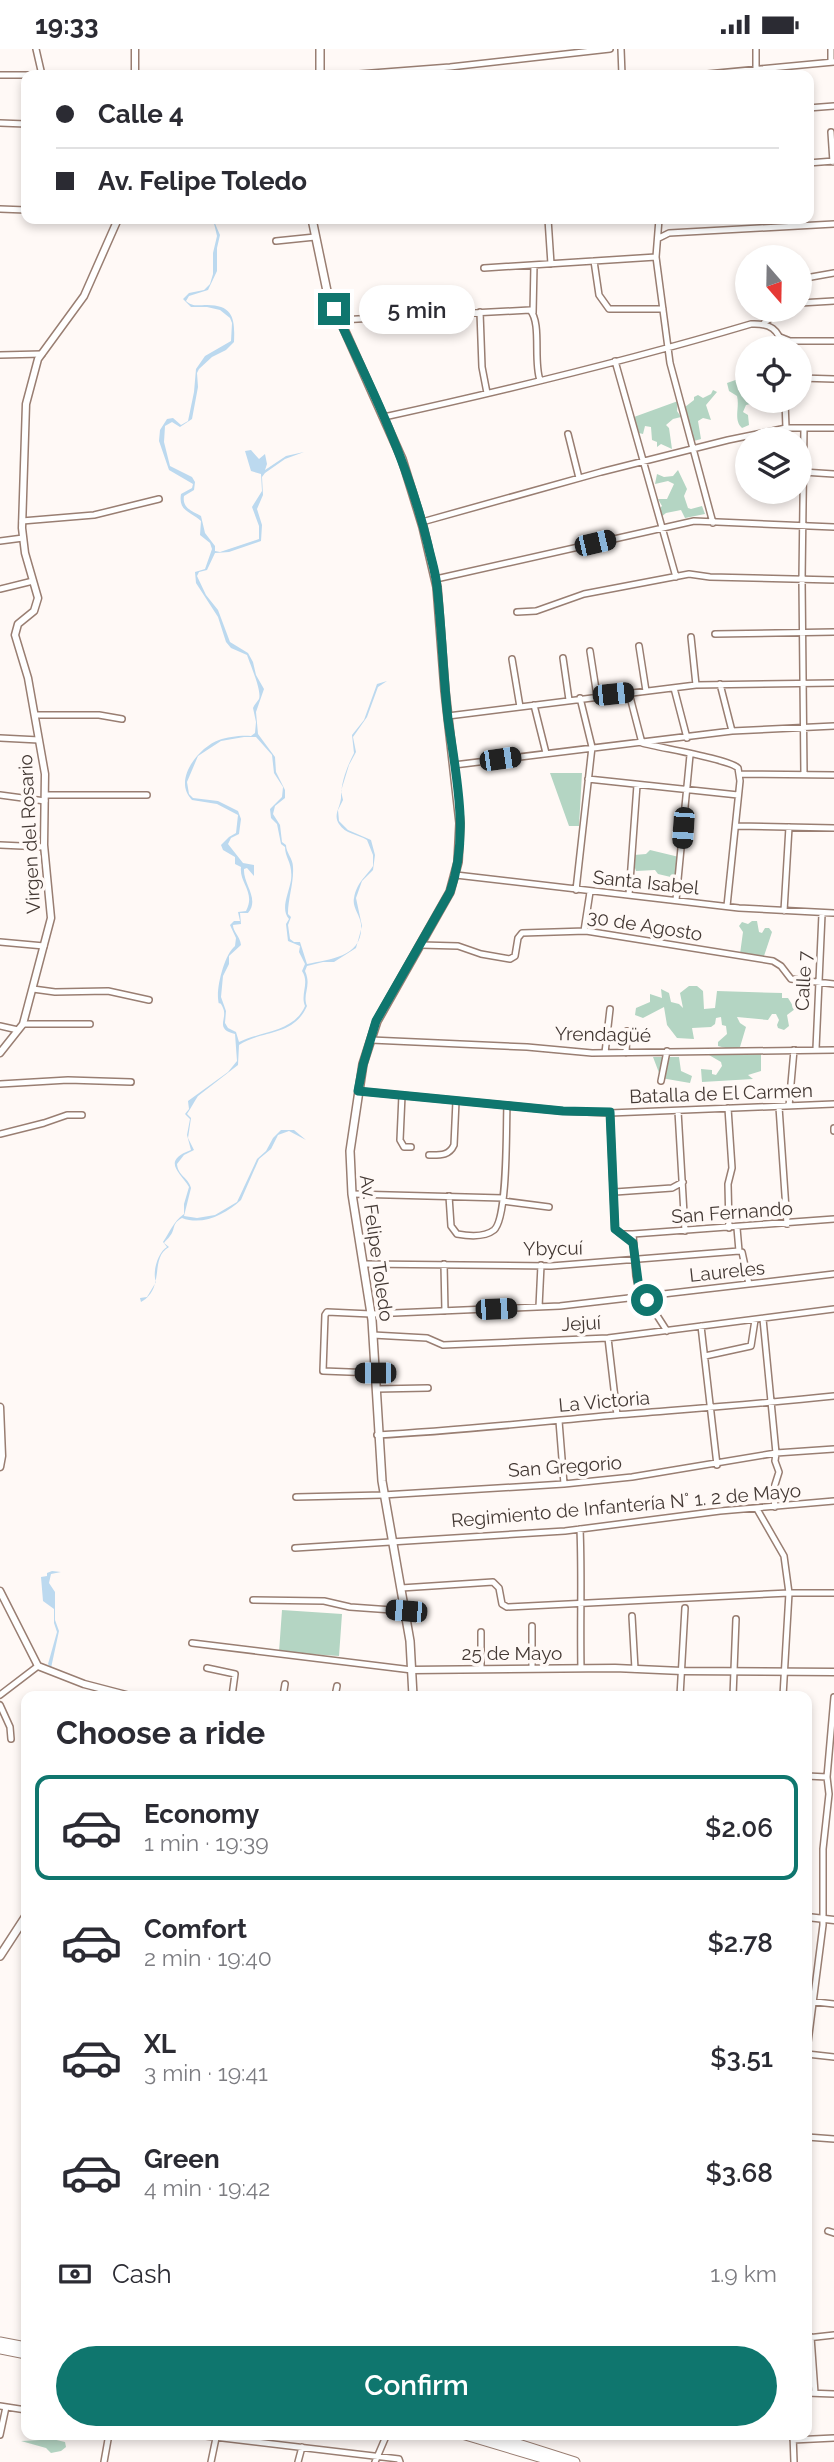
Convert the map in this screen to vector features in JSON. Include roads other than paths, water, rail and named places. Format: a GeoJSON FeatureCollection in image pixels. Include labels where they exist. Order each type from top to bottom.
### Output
{"type":"FeatureCollection","features":[{"type":"Feature","properties":{"kind":"highway"},"geometry":{"type":"LineString","coordinates":[[0,2342],[21,2346]]}},
{"type":"Feature","properties":{"kind":"highway"},"geometry":{"type":"LineString","coordinates":[[0,2349],[21,2353]]}},
{"type":"Feature","properties":{"kind":"highway"},"geometry":{"type":"LineString","coordinates":[[482,2440],[556,2462]]}},
{"type":"Feature","properties":{"kind":"highway"},"geometry":{"type":"LineString","coordinates":[[507,2440],[575,2462]]}},
{"type":"Feature","properties":{"kind":"main road"},"geometry":{"type":"LineString","coordinates":[[320,49],[320,70]]}},
{"type":"Feature","properties":{"kind":"main road","name":"Av. Felipe Toledo"},"geometry":{"type":"LineString","coordinates":[[313,224],[327,290],[384,417],[408,476],[422,522],[436,579],[460,823],[456,875],[441,909],[376,1021],[358,1091],[351,1151],[352,1194],[372,1314],[377,1435],[383,1495],[406,1611],[413,1691]]}},
{"type":"Feature","properties":{"kind":"main road"},"geometry":{"type":"LineString","coordinates":[[0,1956],[21,1924]]}},
{"type":"Feature","properties":{"kind":"street"},"geometry":{"type":"LineString","coordinates":[[36,49],[41,70]]}},
{"type":"Feature","properties":{"kind":"street"},"geometry":{"type":"LineString","coordinates":[[135,49],[135,70]]}},
{"type":"Feature","properties":{"kind":"street"},"geometry":{"type":"LineString","coordinates":[[535,49],[536,57]]}},
{"type":"Feature","properties":{"kind":"street"},"geometry":{"type":"LineString","coordinates":[[399,70],[610,49]]}},
{"type":"Feature","properties":{"kind":"street"},"geometry":{"type":"LineString","coordinates":[[621,49],[622,70]]}},
{"type":"Feature","properties":{"kind":"street"},"geometry":{"type":"LineString","coordinates":[[756,49],[756,69]]}},
{"type":"Feature","properties":{"kind":"street"},"geometry":{"type":"LineString","coordinates":[[746,70],[832,62],[831,49]]}},
{"type":"Feature","properties":{"kind":"street"},"geometry":{"type":"LineString","coordinates":[[0,75],[21,75]]}},
{"type":"Feature","properties":{"kind":"street"},"geometry":{"type":"LineString","coordinates":[[814,108],[834,106]]}},
{"type":"Feature","properties":{"kind":"street"},"geometry":{"type":"LineString","coordinates":[[0,123],[21,124]]}},
{"type":"Feature","properties":{"kind":"street"},"geometry":{"type":"LineString","coordinates":[[814,163],[834,162],[831,132]]}},
{"type":"Feature","properties":{"kind":"street"},"geometry":{"type":"LineString","coordinates":[[0,209],[21,210]]}},
{"type":"Feature","properties":{"kind":"street","name":"Virgen del Rosario"},"geometry":{"type":"LineString","coordinates":[[0,1053],[21,1027],[44,946],[51,905],[44,847],[45,774],[28,678],[15,635],[18,624],[34,611],[38,603],[23,538],[26,404],[31,380],[42,354],[84,296],[116,224]]}},
{"type":"Feature","properties":{"kind":"street"},"geometry":{"type":"LineString","coordinates":[[548,224],[551,264]]}},
{"type":"Feature","properties":{"kind":"street"},"geometry":{"type":"LineString","coordinates":[[660,224],[656,257],[668,348],[713,523]]}},
{"type":"Feature","properties":{"kind":"street"},"geometry":{"type":"LineString","coordinates":[[659,238],[668,233],[834,224]]}},
{"type":"Feature","properties":{"kind":"street"},"geometry":{"type":"LineString","coordinates":[[660,229],[668,233]]}},
{"type":"Feature","properties":{"kind":"street"},"geometry":{"type":"LineString","coordinates":[[276,241],[315,237]]}},
{"type":"Feature","properties":{"kind":"street"},"geometry":{"type":"LineString","coordinates":[[484,268],[656,257]]}},
{"type":"Feature","properties":{"kind":"street"},"geometry":{"type":"LineString","coordinates":[[594,261],[599,295],[609,309],[663,309]]}},
{"type":"Feature","properties":{"kind":"street"},"geometry":{"type":"LineString","coordinates":[[534,265],[533,313],[540,380]]}},
{"type":"Feature","properties":{"kind":"street"},"geometry":{"type":"LineString","coordinates":[[812,277],[834,273]]}},
{"type":"Feature","properties":{"kind":"street"},"geometry":{"type":"LineString","coordinates":[[812,303],[834,302]]}},
{"type":"Feature","properties":{"kind":"street"},"geometry":{"type":"LineString","coordinates":[[339,320],[530,310],[533,313]]}},
{"type":"Feature","properties":{"kind":"street"},"geometry":{"type":"LineString","coordinates":[[480,312],[482,367],[488,393]]}},
{"type":"Feature","properties":{"kind":"street"},"geometry":{"type":"LineString","coordinates":[[384,417],[668,348],[751,324],[773,327],[779,336]]}},
{"type":"Feature","properties":{"kind":"street"},"geometry":{"type":"LineString","coordinates":[[812,341],[834,341]]}},
{"type":"Feature","properties":{"kind":"street"},"geometry":{"type":"LineString","coordinates":[[0,355],[42,354]]}},
{"type":"Feature","properties":{"kind":"street"},"geometry":{"type":"LineString","coordinates":[[615,361],[676,577]]}},
{"type":"Feature","properties":{"kind":"street"},"geometry":{"type":"LineString","coordinates":[[812,378],[834,379]]}},
{"type":"Feature","properties":{"kind":"street"},"geometry":{"type":"LineString","coordinates":[[812,428],[834,428]]}},
{"type":"Feature","properties":{"kind":"street"},"geometry":{"type":"LineString","coordinates":[[568,434],[579,478]]}},
{"type":"Feature","properties":{"kind":"street"},"geometry":{"type":"LineString","coordinates":[[422,522],[735,438]]}},
{"type":"Feature","properties":{"kind":"street"},"geometry":{"type":"LineString","coordinates":[[812,473],[834,474]]}},
{"type":"Feature","properties":{"kind":"street"},"geometry":{"type":"LineString","coordinates":[[22,521],[94,515],[159,499]]}},
{"type":"Feature","properties":{"kind":"street"},"geometry":{"type":"LineString","coordinates":[[802,504],[804,774]]}},
{"type":"Feature","properties":{"kind":"street"},"geometry":{"type":"LineString","coordinates":[[436,579],[694,521],[834,527]]}},
{"type":"Feature","properties":{"kind":"street"},"geometry":{"type":"LineString","coordinates":[[0,541],[23,538]]}},
{"type":"Feature","properties":{"kind":"street"},"geometry":{"type":"LineString","coordinates":[[517,612],[536,611],[584,594],[689,574],[710,577],[834,580]]}},
{"type":"Feature","properties":{"kind":"street"},"geometry":{"type":"LineString","coordinates":[[0,589],[33,581]]}},
{"type":"Feature","properties":{"kind":"street"},"geometry":{"type":"LineString","coordinates":[[715,633],[834,632]]}},
{"type":"Feature","properties":{"kind":"street"},"geometry":{"type":"LineString","coordinates":[[691,637],[696,685]]}},
{"type":"Feature","properties":{"kind":"street"},"geometry":{"type":"LineString","coordinates":[[639,646],[646,691]]}},
{"type":"Feature","properties":{"kind":"street"},"geometry":{"type":"LineString","coordinates":[[590,651],[597,696]]}},
{"type":"Feature","properties":{"kind":"street"},"geometry":{"type":"LineString","coordinates":[[563,658],[569,700]]}},
{"type":"Feature","properties":{"kind":"street"},"geometry":{"type":"LineString","coordinates":[[512,659],[520,706]]}},
{"type":"Feature","properties":{"kind":"street"},"geometry":{"type":"LineString","coordinates":[[448,716],[696,685],[834,683]]}},
{"type":"Feature","properties":{"kind":"street"},"geometry":{"type":"LineString","coordinates":[[720,684],[732,731]]}},
{"type":"Feature","properties":{"kind":"street"},"geometry":{"type":"LineString","coordinates":[[674,688],[687,738]]}},
{"type":"Feature","properties":{"kind":"street"},"geometry":{"type":"LineString","coordinates":[[629,693],[642,743]]}},
{"type":"Feature","properties":{"kind":"street"},"geometry":{"type":"LineString","coordinates":[[576,890],[592,747],[580,698]]}},
{"type":"Feature","properties":{"kind":"street"},"geometry":{"type":"LineString","coordinates":[[534,705],[546,753]]}},
{"type":"Feature","properties":{"kind":"street"},"geometry":{"type":"LineString","coordinates":[[35,715],[99,715],[122,719]]}},
{"type":"Feature","properties":{"kind":"street"},"geometry":{"type":"LineString","coordinates":[[454,765],[732,731],[834,726]]}},
{"type":"Feature","properties":{"kind":"street"},"geometry":{"type":"LineString","coordinates":[[0,739],[39,740]]}},
{"type":"Feature","properties":{"kind":"street"},"geometry":{"type":"LineString","coordinates":[[675,752],[678,739]]}},
{"type":"Feature","properties":{"kind":"street"},"geometry":{"type":"LineString","coordinates":[[642,743],[727,761],[740,773],[727,906]]}},
{"type":"Feature","properties":{"kind":"street"},"geometry":{"type":"LineString","coordinates":[[676,899],[690,755]]}},
{"type":"Feature","properties":{"kind":"street"},"geometry":{"type":"LineString","coordinates":[[740,773],[834,775]]}},
{"type":"Feature","properties":{"kind":"street"},"geometry":{"type":"LineString","coordinates":[[588,779],[738,795]]}},
{"type":"Feature","properties":{"kind":"street"},"geometry":{"type":"LineString","coordinates":[[629,895],[637,785]]}},
{"type":"Feature","properties":{"kind":"street"},"geometry":{"type":"LineString","coordinates":[[0,795],[45,798],[147,795]]}},
{"type":"Feature","properties":{"kind":"street"},"geometry":{"type":"LineString","coordinates":[[736,826],[834,828]]}},
{"type":"Feature","properties":{"kind":"street"},"geometry":{"type":"LineString","coordinates":[[784,911],[789,827]]}},
{"type":"Feature","properties":{"kind":"street"},"geometry":{"type":"LineString","coordinates":[[0,845],[44,847]]}},
{"type":"Feature","properties":{"kind":"street","name":"Santa Isabel"},"geometry":{"type":"LineString","coordinates":[[456,875],[727,906],[834,913]]}},
{"type":"Feature","properties":{"kind":"street"},"geometry":{"type":"LineString","coordinates":[[584,931],[590,892]]}},
{"type":"Feature","properties":{"kind":"street"},"geometry":{"type":"LineString","coordinates":[[834,903],[834,913]]}},
{"type":"Feature","properties":{"kind":"street","name":"Calle 7"},"geometry":{"type":"LineString","coordinates":[[816,1049],[822,914]]}},
{"type":"Feature","properties":{"kind":"street","name":"30 de Agosto"},"geometry":{"type":"LineString","coordinates":[[421,945],[458,946],[481,954],[510,959],[515,955],[518,938],[523,933],[584,931],[773,961],[792,979],[834,983]]}},
{"type":"Feature","properties":{"kind":"street"},"geometry":{"type":"LineString","coordinates":[[0,942],[44,946]]}},
{"type":"Feature","properties":{"kind":"street"},"geometry":{"type":"LineString","coordinates":[[33,989],[55,992],[108,991],[149,1000]]}},
{"type":"Feature","properties":{"kind":"street"},"geometry":{"type":"LineString","coordinates":[[606,1053],[610,1009]]}},
{"type":"Feature","properties":{"kind":"street"},"geometry":{"type":"LineString","coordinates":[[0,1026],[90,1024]]}},
{"type":"Feature","properties":{"kind":"street"},"geometry":{"type":"LineString","coordinates":[[626,1053],[627,1031]]}},
{"type":"Feature","properties":{"kind":"street","name":"Yrendagüé"},"geometry":{"type":"LineString","coordinates":[[370,1040],[606,1053],[834,1050]]}},
{"type":"Feature","properties":{"kind":"street"},"geometry":{"type":"LineString","coordinates":[[789,1106],[794,1050]]}},
{"type":"Feature","properties":{"kind":"street"},"geometry":{"type":"LineString","coordinates":[[661,1080],[667,1051]]}},
{"type":"Feature","properties":{"kind":"street"},"geometry":{"type":"LineString","coordinates":[[0,1084],[68,1080],[131,1082]]}},
{"type":"Feature","properties":{"kind":"street","name":"Batalla de El Carmen"},"geometry":{"type":"LineString","coordinates":[[358,1091],[610,1112],[834,1104]]}},
{"type":"Feature","properties":{"kind":"street"},"geometry":{"type":"LineString","coordinates":[[402,1095],[400,1140],[404,1147],[411,1147]]}},
{"type":"Feature","properties":{"kind":"street"},"geometry":{"type":"LineString","coordinates":[[429,1155],[445,1155],[454,1145],[456,1101]]}},
{"type":"Feature","properties":{"kind":"street"},"geometry":{"type":"LineString","coordinates":[[449,1196],[452,1230],[462,1235],[482,1235],[495,1229],[501,1217],[503,1199],[507,1105]]}},
{"type":"Feature","properties":{"kind":"street"},"geometry":{"type":"LineString","coordinates":[[779,1107],[787,1224]]}},
{"type":"Feature","properties":{"kind":"street"},"geometry":{"type":"LineString","coordinates":[[728,1108],[732,1168],[728,1184],[729,1228]]}},
{"type":"Feature","properties":{"kind":"street"},"geometry":{"type":"LineString","coordinates":[[678,1111],[685,1231]]}},
{"type":"Feature","properties":{"kind":"street"},"geometry":{"type":"LineString","coordinates":[[610,1112],[615,1229],[633,1243]]}},
{"type":"Feature","properties":{"kind":"street"},"geometry":{"type":"LineString","coordinates":[[0,1134],[67,1115],[82,1115]]}},
{"type":"Feature","properties":{"kind":"street"},"geometry":{"type":"LineString","coordinates":[[615,1192],[672,1188],[683,1182]]}},
{"type":"Feature","properties":{"kind":"street"},"geometry":{"type":"LineString","coordinates":[[352,1194],[503,1199],[549,1207]]}},
{"type":"Feature","properties":{"kind":"street","name":"San Fernando"},"geometry":{"type":"LineString","coordinates":[[621,1234],[737,1228],[834,1219]]}},
{"type":"Feature","properties":{"kind":"street"},"geometry":{"type":"LineString","coordinates":[[737,1228],[749,1284]]}},
{"type":"Feature","properties":{"kind":"street"},"geometry":{"type":"LineString","coordinates":[[633,1234],[640,1296]]}},
{"type":"Feature","properties":{"kind":"street","name":"Ybycuí"},"geometry":{"type":"LineString","coordinates":[[364,1264],[541,1265],[741,1252]]}},
{"type":"Feature","properties":{"kind":"street"},"geometry":{"type":"LineString","coordinates":[[444,1264],[445,1311]]}},
{"type":"Feature","properties":{"kind":"street"},"geometry":{"type":"LineString","coordinates":[[539,1307],[541,1265]]}},
{"type":"Feature","properties":{"kind":"street","name":"Laureles"},"geometry":{"type":"LineString","coordinates":[[375,1373],[322,1370],[325,1315],[331,1311],[372,1314],[539,1307],[834,1274]]}},
{"type":"Feature","properties":{"kind":"street"},"geometry":{"type":"LineString","coordinates":[[649,1295],[647,1305],[667,1331]]}},
{"type":"Feature","properties":{"kind":"street","name":"Jejuí"},"geometry":{"type":"LineString","coordinates":[[373,1335],[427,1338],[443,1345],[608,1338],[834,1309]]}},
{"type":"Feature","properties":{"kind":"street"},"geometry":{"type":"LineString","coordinates":[[705,1356],[751,1346],[759,1319]]}},
{"type":"Feature","properties":{"kind":"street"},"geometry":{"type":"LineString","coordinates":[[759,1319],[772,1403],[775,1461],[779,1472],[773,1490],[775,1507]]}},
{"type":"Feature","properties":{"kind":"street"},"geometry":{"type":"LineString","coordinates":[[701,1327],[717,1465]]}},
{"type":"Feature","properties":{"kind":"street"},"geometry":{"type":"LineString","coordinates":[[608,1338],[617,1415]]}},
{"type":"Feature","properties":{"kind":"street"},"geometry":{"type":"LineString","coordinates":[[376,1389],[428,1388]]}},
{"type":"Feature","properties":{"kind":"street","name":"La Victoria"},"geometry":{"type":"LineString","coordinates":[[377,1435],[473,1430],[834,1396]]}},
{"type":"Feature","properties":{"kind":"street"},"geometry":{"type":"LineString","coordinates":[[0,1407],[0,1467]]}},
{"type":"Feature","properties":{"kind":"street"},"geometry":{"type":"LineString","coordinates":[[559,1421],[564,1484]]}},
{"type":"Feature","properties":{"kind":"street","name":"San Gregorio"},"geometry":{"type":"LineString","coordinates":[[296,1497],[383,1495],[564,1484],[717,1465],[776,1453],[834,1449]]}},
{"type":"Feature","properties":{"kind":"street","name":"Regimiento de Infantería N° 1. 2 de Mayo"},"geometry":{"type":"LineString","coordinates":[[295,1548],[580,1529],[834,1501]]}},
{"type":"Feature","properties":{"kind":"street"},"geometry":{"type":"LineString","coordinates":[[757,1509],[782,1550],[789,1593],[783,1691]]}},
{"type":"Feature","properties":{"kind":"street"},"geometry":{"type":"LineString","coordinates":[[580,1529],[581,1668]]}},
{"type":"Feature","properties":{"kind":"street"},"geometry":{"type":"LineString","coordinates":[[401,1588],[493,1582],[499,1588],[501,1601],[507,1607],[834,1593]]}},
{"type":"Feature","properties":{"kind":"street"},"geometry":{"type":"LineString","coordinates":[[0,1591],[40,1667],[114,1691]]}},
{"type":"Feature","properties":{"kind":"street"},"geometry":{"type":"LineString","coordinates":[[253,1600],[324,1601],[350,1607],[406,1611]]}},
{"type":"Feature","properties":{"kind":"street"},"geometry":{"type":"LineString","coordinates":[[680,1691],[685,1608]]}},
{"type":"Feature","properties":{"kind":"street"},"geometry":{"type":"LineString","coordinates":[[632,1616],[635,1669]]}},
{"type":"Feature","properties":{"kind":"street"},"geometry":{"type":"LineString","coordinates":[[733,1691],[736,1619]]}},
{"type":"Feature","properties":{"kind":"street"},"geometry":{"type":"LineString","coordinates":[[532,1626],[532,1668]]}},
{"type":"Feature","properties":{"kind":"street"},"geometry":{"type":"LineString","coordinates":[[481,1632],[481,1669]]}},
{"type":"Feature","properties":{"kind":"street","name":"25 de Mayo"},"geometry":{"type":"LineString","coordinates":[[192,1643],[412,1669],[581,1668],[834,1672]]}},
{"type":"Feature","properties":{"kind":"street"},"geometry":{"type":"LineString","coordinates":[[0,1695],[40,1667]]}},
{"type":"Feature","properties":{"kind":"street"},"geometry":{"type":"LineString","coordinates":[[207,1668],[235,1674],[233,1691]]}},
{"type":"Feature","properties":{"kind":"street"},"geometry":{"type":"LineString","coordinates":[[284,1691],[285,1684]]}},
{"type":"Feature","properties":{"kind":"street"},"geometry":{"type":"LineString","coordinates":[[336,1691],[337,1686]]}},
{"type":"Feature","properties":{"kind":"street"},"geometry":{"type":"LineString","coordinates":[[812,2016],[823,1919],[822,1861],[831,1787],[827,1777],[834,1697]]}},
{"type":"Feature","properties":{"kind":"street"},"geometry":{"type":"LineString","coordinates":[[0,1705],[10,1727],[12,1739]]}},
{"type":"Feature","properties":{"kind":"street"},"geometry":{"type":"LineString","coordinates":[[812,1776],[827,1777]]}},
{"type":"Feature","properties":{"kind":"street"},"geometry":{"type":"LineString","coordinates":[[812,1918],[834,1920]]}},
{"type":"Feature","properties":{"kind":"street"},"geometry":{"type":"LineString","coordinates":[[814,2002],[834,2004]]}},
{"type":"Feature","properties":{"kind":"street"},"geometry":{"type":"LineString","coordinates":[[812,2053],[834,2057]]}},
{"type":"Feature","properties":{"kind":"street"},"geometry":{"type":"LineString","coordinates":[[812,2137],[834,2139]]}},
{"type":"Feature","properties":{"kind":"street"},"geometry":{"type":"LineString","coordinates":[[812,2338],[834,2335]]}},
{"type":"Feature","properties":{"kind":"street"},"geometry":{"type":"LineString","coordinates":[[812,2362],[816,2393]]}},
{"type":"Feature","properties":{"kind":"street"},"geometry":{"type":"LineString","coordinates":[[812,2393],[834,2393]]}},
{"type":"Feature","properties":{"kind":"street"},"geometry":{"type":"LineString","coordinates":[[0,2435],[3,2407],[21,2409]]}},
{"type":"Feature","properties":{"kind":"street"},"geometry":{"type":"LineString","coordinates":[[812,2437],[834,2438]]}},
{"type":"Feature","properties":{"kind":"street"},"geometry":{"type":"LineString","coordinates":[[104,2462],[108,2440]]}},
{"type":"Feature","properties":{"kind":"street"},"geometry":{"type":"LineString","coordinates":[[211,2462],[216,2440]]}},
{"type":"Feature","properties":{"kind":"street"},"geometry":{"type":"LineString","coordinates":[[235,2440],[302,2447],[377,2460],[399,2459],[400,2462]]}},
{"type":"Feature","properties":{"kind":"street"},"geometry":{"type":"LineString","coordinates":[[377,2460],[385,2440]]}},
{"type":"Feature","properties":{"kind":"street"},"geometry":{"type":"LineString","coordinates":[[793,2440],[794,2462]]}},
{"type":"Feature","properties":{"kind":"street"},"geometry":{"type":"LineString","coordinates":[[298,2462],[302,2447]]}},
{"type":"Feature","properties":{"kind":"water"},"geometry":{"type":"Polygon","coordinates":[[[215,224],[220,235],[217,271],[208,290],[189,296],[186,301],[193,305],[216,306],[228,311],[233,321],[234,342],[199,369],[192,419],[180,427],[172,422],[165,426],[164,442],[170,466],[192,477],[195,482],[194,490],[184,496],[185,503],[188,509],[201,516],[205,533],[215,546],[215,551],[220,552],[259,539],[259,526],[252,507],[262,491],[261,474],[251,471],[245,451],[251,450],[259,459],[265,454],[265,470],[286,456],[304,452],[285,459],[262,477],[263,495],[257,509],[262,525],[261,541],[229,552],[215,553],[207,570],[199,572],[197,576],[206,595],[218,610],[230,642],[248,653],[264,689],[256,712],[258,734],[275,757],[276,772],[285,790],[285,798],[275,806],[273,814],[280,825],[282,842],[286,845],[293,864],[288,914],[291,917],[288,925],[290,939],[300,942],[307,964],[344,955],[358,942],[356,948],[334,962],[307,966],[307,1006],[301,1016],[286,1028],[239,1045],[238,1065],[198,1096],[187,1114],[191,1118],[188,1138],[194,1150],[184,1155],[177,1164],[191,1188],[184,1216],[197,1218],[215,1215],[237,1202],[257,1159],[281,1130],[294,1130],[306,1140],[289,1131],[278,1135],[271,1149],[259,1159],[241,1200],[228,1210],[206,1220],[179,1220],[164,1243],[169,1247],[160,1258],[156,1281],[157,1263],[161,1253],[167,1247],[163,1242],[174,1224],[184,1214],[189,1187],[175,1167],[177,1158],[191,1150],[187,1135],[190,1119],[185,1114],[189,1109],[188,1101],[228,1072],[237,1061],[235,1034],[223,1026],[224,1012],[219,1003],[218,992],[225,962],[235,946],[236,938],[230,925],[234,921],[240,921],[238,912],[246,911],[249,904],[241,867],[235,864],[235,857],[223,850],[221,845],[236,833],[238,815],[217,804],[192,800],[187,792],[185,783],[190,765],[196,757],[211,744],[226,738],[251,736],[255,733],[253,708],[259,699],[259,690],[247,655],[231,648],[226,642],[218,617],[196,583],[195,572],[205,569],[212,549],[210,543],[200,535],[201,521],[181,504],[181,494],[192,488],[193,484],[169,470],[159,441],[160,430],[167,419],[173,418],[181,425],[188,421],[196,369],[205,356],[231,341],[230,318],[220,310],[191,307],[183,299],[189,293],[204,290],[210,284],[217,236],[215,224]],[[256,737],[221,741],[198,756],[187,782],[189,794],[193,798],[218,801],[238,811],[241,819],[239,834],[231,838],[228,844],[243,863],[254,865],[254,876],[247,868],[244,869],[252,897],[251,908],[248,913],[240,913],[241,924],[233,925],[241,945],[229,956],[221,997],[226,1011],[225,1023],[236,1032],[239,1042],[285,1026],[300,1015],[305,1006],[305,980],[302,971],[305,964],[299,952],[300,946],[288,941],[286,924],[289,919],[285,906],[291,869],[285,847],[281,844],[277,824],[271,818],[270,809],[282,797],[283,787],[274,773],[272,755],[256,737]]]}},
{"type":"Feature","properties":{"kind":"water"},"geometry":{"type":"Polygon","coordinates":[[[387,681],[378,687],[367,717],[353,737],[356,752],[349,764],[354,753],[352,735],[364,720],[377,684],[387,681]]]}},
{"type":"Feature","properties":{"kind":"water"},"geometry":{"type":"Polygon","coordinates":[[[338,810],[339,821],[348,830],[371,840],[375,855],[373,870],[362,881],[356,898],[361,931],[354,898],[359,884],[373,866],[373,855],[367,840],[345,830],[337,821],[338,810]]]}},
{"type":"Feature","properties":{"kind":"water"},"geometry":{"type":"Polygon","coordinates":[[[52,1571],[61,1572],[51,1574],[49,1583],[55,1592],[55,1620],[59,1631],[51,1668],[48,1664],[57,1632],[54,1623],[54,1609],[43,1601],[41,1577],[52,1571]]]}}]}
